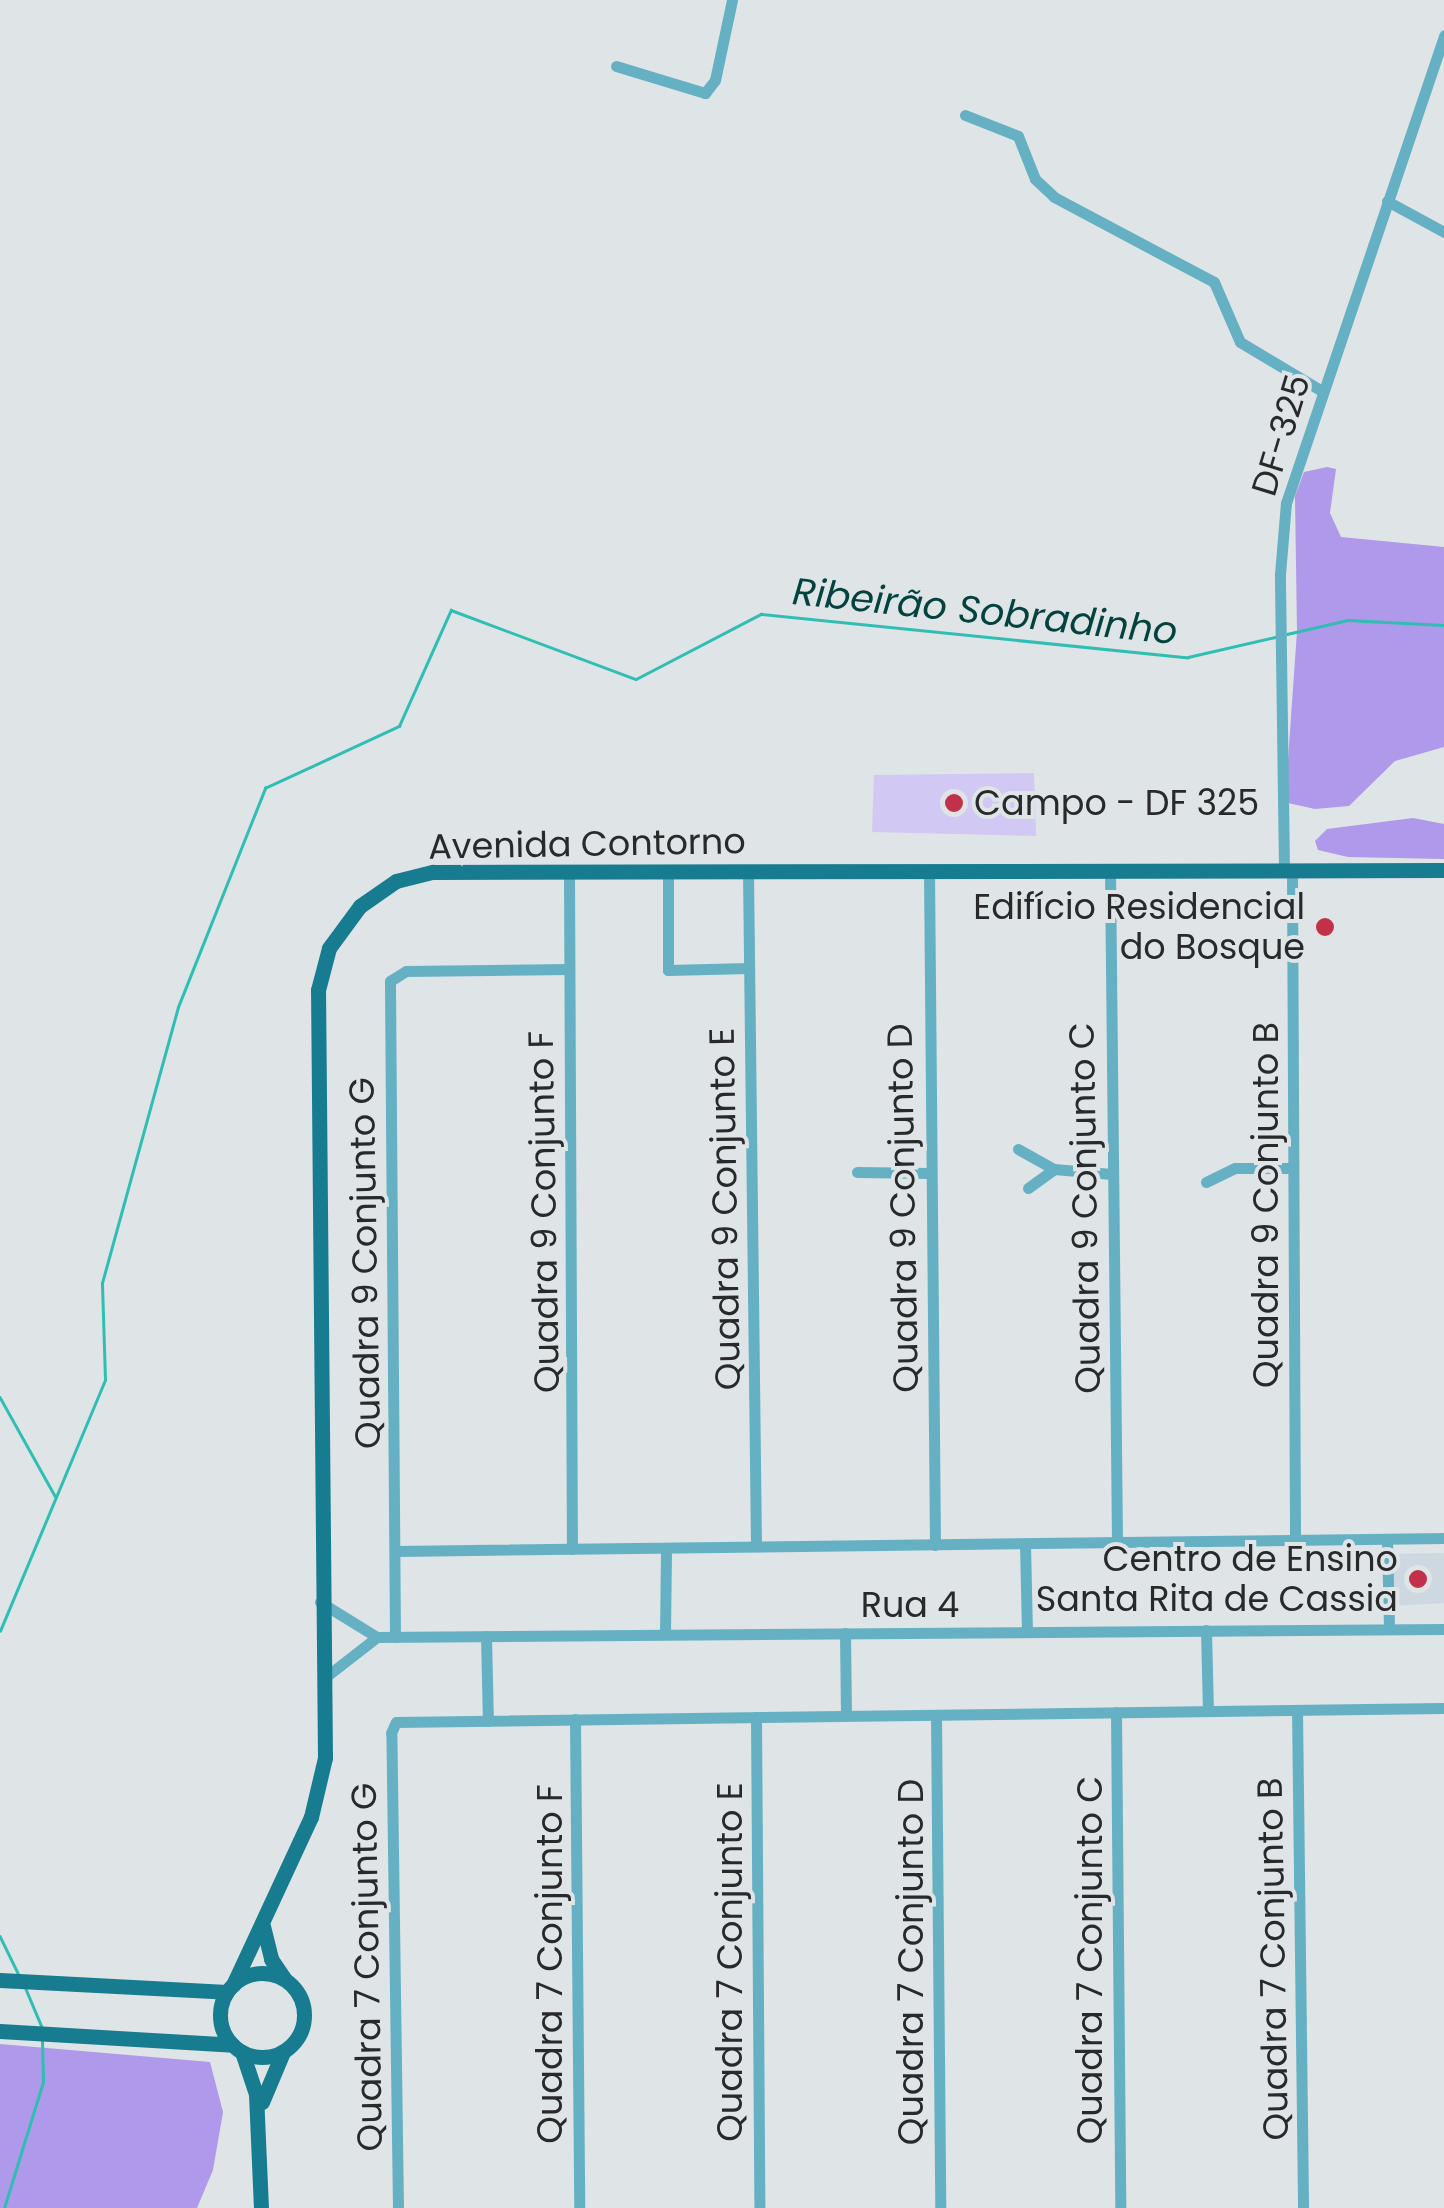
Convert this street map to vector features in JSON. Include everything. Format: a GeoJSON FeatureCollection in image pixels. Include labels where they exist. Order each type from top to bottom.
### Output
{"type":"FeatureCollection","features":[{"type":"Feature","properties":{"kind":"main road","name":"Avenida Contorno"},"geometry":{"type":"LineString","coordinates":[[230,1988],[319,1791],[323,1679],[317,1014],[324,962],[360,906],[396,882],[433,872],[1444,870]]}},
{"type":"Feature","properties":{"kind":"main road"},"geometry":{"type":"LineString","coordinates":[[261,2208],[259,2128],[266,2082],[304,2016],[296,1990],[271,1959],[263,1922]]}},
{"type":"Feature","properties":{"kind":"main road"},"geometry":{"type":"LineString","coordinates":[[2,1981],[230,1988],[258,1973],[286,1980]]}},
{"type":"Feature","properties":{"kind":"main road"},"geometry":{"type":"LineString","coordinates":[[230,1988],[220,2014],[238,2049],[259,2128]]}},
{"type":"Feature","properties":{"kind":"main road"},"geometry":{"type":"LineString","coordinates":[[0,2031],[283,2052]]}},
{"type":"Feature","properties":{"kind":"street"},"geometry":{"type":"LineString","coordinates":[[616,66],[705,94],[715,80],[732,0]]}},
{"type":"Feature","properties":{"kind":"street","name":"DF-325"},"geometry":{"type":"LineString","coordinates":[[1288,870],[1282,646],[1286,503],[1444,35]]}},
{"type":"Feature","properties":{"kind":"street"},"geometry":{"type":"LineString","coordinates":[[966,115],[1018,136],[1035,179],[1054,196],[1214,282],[1240,342],[1322,391]]}},
{"type":"Feature","properties":{"kind":"street"},"geometry":{"type":"LineString","coordinates":[[1386,201],[1444,232]]}},
{"type":"Feature","properties":{"kind":"street","name":"Quadra 9 Conjunto B"},"geometry":{"type":"LineString","coordinates":[[1288,870],[1294,1540]]}},
{"type":"Feature","properties":{"kind":"street","name":"Quadra 9 Conjunto D"},"geometry":{"type":"LineString","coordinates":[[929,871],[935,1544]]}},
{"type":"Feature","properties":{"kind":"street","name":"Quadra 9 Conjunto C"},"geometry":{"type":"LineString","coordinates":[[1110,871],[1117,1544]]}},
{"type":"Feature","properties":{"kind":"street"},"geometry":{"type":"LineString","coordinates":[[668,872],[668,970],[750,968]]}},
{"type":"Feature","properties":{"kind":"street","name":"Quadra 9 Conjunto E"},"geometry":{"type":"LineString","coordinates":[[748,872],[756,1546]]}},
{"type":"Feature","properties":{"kind":"street","name":"Quadra 9 Conjunto F"},"geometry":{"type":"LineString","coordinates":[[569,873],[572,1549]]}},
{"type":"Feature","properties":{"kind":"street","name":"Quadra 9 Conjunto G"},"geometry":{"type":"LineString","coordinates":[[396,1636],[392,974],[569,969]]}},
{"type":"Feature","properties":{"kind":"street"},"geometry":{"type":"LineString","coordinates":[[1018,1149],[1054,1169],[1112,1174]]}},
{"type":"Feature","properties":{"kind":"street"},"geometry":{"type":"LineString","coordinates":[[1206,1182],[1235,1168],[1293,1168]]}},
{"type":"Feature","properties":{"kind":"street"},"geometry":{"type":"LineString","coordinates":[[1028,1188],[1054,1169]]}},
{"type":"Feature","properties":{"kind":"street"},"geometry":{"type":"LineString","coordinates":[[856,1172],[930,1173]]}},
{"type":"Feature","properties":{"kind":"street"},"geometry":{"type":"LineString","coordinates":[[396,1551],[1444,1538]]}},
{"type":"Feature","properties":{"kind":"street"},"geometry":{"type":"LineString","coordinates":[[1387,1540],[1389,1629]]}},
{"type":"Feature","properties":{"kind":"street"},"geometry":{"type":"LineString","coordinates":[[1025,1544],[1026,1632]]}},
{"type":"Feature","properties":{"kind":"street"},"geometry":{"type":"LineString","coordinates":[[666,1549],[666,1634]]}},
{"type":"Feature","properties":{"kind":"street"},"geometry":{"type":"LineString","coordinates":[[320,1602],[376,1636],[323,1679]]}},
{"type":"Feature","properties":{"kind":"street","name":"Rua 4"},"geometry":{"type":"LineString","coordinates":[[376,1636],[1444,1628]]}},
{"type":"Feature","properties":{"kind":"street"},"geometry":{"type":"LineString","coordinates":[[1206,1630],[1208,1711]]}},
{"type":"Feature","properties":{"kind":"street"},"geometry":{"type":"LineString","coordinates":[[845,1633],[846,1715]]}},
{"type":"Feature","properties":{"kind":"street"},"geometry":{"type":"LineString","coordinates":[[486,1636],[488,1720],[1444,1708]]}},
{"type":"Feature","properties":{"kind":"street","name":"Quadra 7 Conjunto B"},"geometry":{"type":"LineString","coordinates":[[1298,1710],[1303,2208]]}},
{"type":"Feature","properties":{"kind":"street","name":"Quadra 7 Conjunto C"},"geometry":{"type":"LineString","coordinates":[[1116,1712],[1120,2208]]}},
{"type":"Feature","properties":{"kind":"street","name":"Quadra 7 Conjunto D"},"geometry":{"type":"LineString","coordinates":[[936,1715],[940,2208]]}},
{"type":"Feature","properties":{"kind":"street","name":"Quadra 7 Conjunto E"},"geometry":{"type":"LineString","coordinates":[[756,1717],[759,2208]]}},
{"type":"Feature","properties":{"kind":"street","name":"Quadra 7 Conjunto F"},"geometry":{"type":"LineString","coordinates":[[576,1719],[579,2208]]}},
{"type":"Feature","properties":{"kind":"street","name":"Quadra 7 Conjunto G"},"geometry":{"type":"LineString","coordinates":[[398,2208],[392,1726],[488,1720]]}},
{"type":"Feature","properties":{"kind":"shaded area"},"geometry":{"type":"Polygon","coordinates":[[[1336,469],[1330,513],[1341,537],[1444,547],[1444,747],[1395,761],[1349,806],[1315,809],[1288,803],[1286,789],[1297,631],[1295,496],[1304,472],[1336,469]]]}},
{"type":"Feature","properties":{"kind":"shaded area","name":"Campo - DF 325"},"geometry":{"type":"Polygon","coordinates":[[[1034,773],[1036,836],[872,832],[874,775],[1034,773]]]}},
{"type":"Feature","properties":{"kind":"shaded area"},"geometry":{"type":"Polygon","coordinates":[[[1413,818],[1444,824],[1444,859],[1348,857],[1318,850],[1315,841],[1327,829],[1413,818]]]}},
{"type":"Feature","properties":{"kind":"shaded area","name":"Centro de Ensino Santa Rita de Cassia"},"geometry":{"type":"Polygon","coordinates":[[[1444,1553],[1444,1603],[1393,1606],[1391,1554],[1444,1553]]]}},
{"type":"Feature","properties":{"kind":"shaded area"},"geometry":{"type":"Polygon","coordinates":[[[0,2044],[210,2062],[223,2112],[213,2170],[197,2208],[0,2208],[0,2044]]]}},
{"type":"Feature","properties":{"kind":"waterway","name":"Ribeirão Sobradinho"},"geometry":{"type":"LineString","coordinates":[[0,1631],[105,1380],[102,1283],[178,1007],[265,788],[399,726],[451,610],[636,679],[761,614],[1188,657],[1275,637]]}},
{"type":"Feature","properties":{"kind":"waterway","name":"Ribeirão Sobradinho"},"geometry":{"type":"LineString","coordinates":[[1287,634],[1348,620],[1444,625]]}},
{"type":"Feature","properties":{"kind":"waterway"},"geometry":{"type":"LineString","coordinates":[[0,1397],[55,1496]]}},
{"type":"Feature","properties":{"kind":"waterway","name":"Ribeirão Sobradinho"},"geometry":{"type":"LineString","coordinates":[[0,1936],[18,1973]]}},
{"type":"Feature","properties":{"kind":"waterway","name":"Ribeirão Sobradinho"},"geometry":{"type":"LineString","coordinates":[[26,1989],[42,2027]]}},
{"type":"Feature","properties":{"kind":"waterway","name":"Ribeirão Sobradinho"},"geometry":{"type":"LineString","coordinates":[[4,2208],[43,2082],[42,2040]]}},
{"type":"Feature","properties":{"kind":"place","name":"Campo - DF 325"},"geometry":{"type":"Point","coordinates":[954,803]}},
{"type":"Feature","properties":{"kind":"place","name":"Edifício Residencial do Bosque"},"geometry":{"type":"Point","coordinates":[1325,927]}},
{"type":"Feature","properties":{"kind":"place","name":"Centro de Ensino Santa Rita de Cassia"},"geometry":{"type":"Point","coordinates":[1418,1579]}}]}
